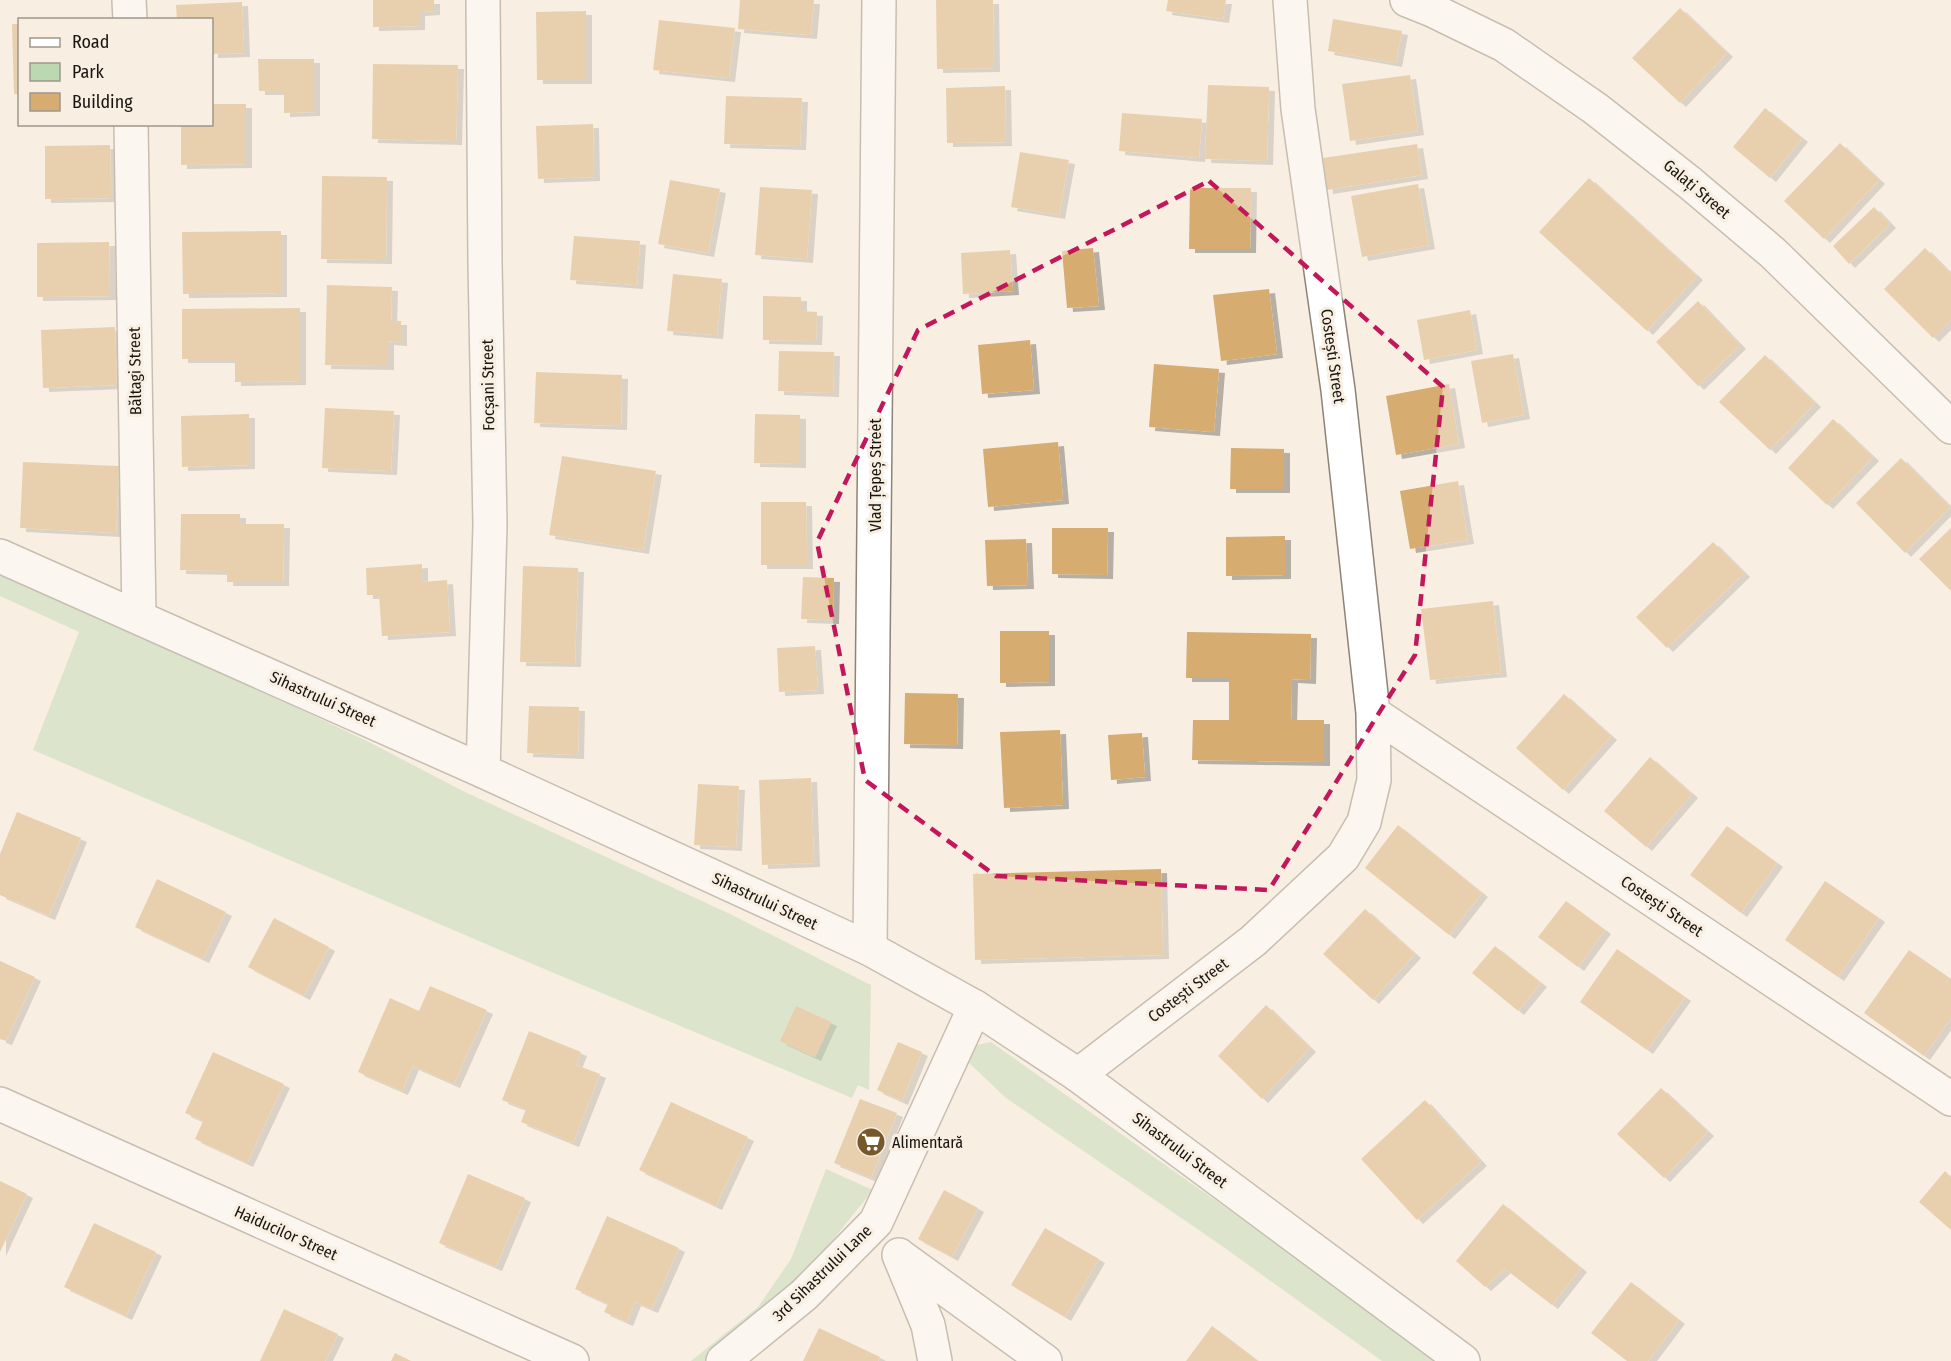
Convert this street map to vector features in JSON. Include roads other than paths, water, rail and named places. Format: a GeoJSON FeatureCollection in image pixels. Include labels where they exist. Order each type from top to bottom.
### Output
{"type":"FeatureCollection","features":[{"type":"Feature","properties":{"kind":"street"},"geometry":{"type":"LineString","coordinates":[[129,0],[130,18]]}},
{"type":"Feature","properties":{"kind":"street","name":"Focșani Street"},"geometry":{"type":"LineString","coordinates":[[483,0],[490,525],[483,771]]}},
{"type":"Feature","properties":{"kind":"street","name":"Vlad Țepeș Street"},"geometry":{"type":"LineString","coordinates":[[870,950],[879,0]]}},
{"type":"Feature","properties":{"kind":"street","name":"Costești Street"},"geometry":{"type":"LineString","coordinates":[[1078,1075],[1253,941],[1343,857],[1364,822],[1374,780],[1373,714],[1338,390],[1298,109],[1290,0]]}},
{"type":"Feature","properties":{"kind":"street","name":"Galați Street"},"geometry":{"type":"LineString","coordinates":[[1407,0],[1504,45],[1615,124],[1773,253],[1951,427]]}},
{"type":"Feature","properties":{"kind":"street","name":"Băltagi Street"},"geometry":{"type":"LineString","coordinates":[[131,126],[139,617]]}},
{"type":"Feature","properties":{"kind":"street","name":"Sihastrului Street"},"geometry":{"type":"LineString","coordinates":[[0,556],[483,771],[870,950],[975,1006],[1078,1075],[1463,1361]]}},
{"type":"Feature","properties":{"kind":"street","name":"Costești Street"},"geometry":{"type":"LineString","coordinates":[[1373,714],[1951,1100]]}},
{"type":"Feature","properties":{"kind":"street","name":"3rd Sihastrului Lane"},"geometry":{"type":"LineString","coordinates":[[723,1361],[804,1295],[876,1222],[975,1006]]}},
{"type":"Feature","properties":{"kind":"street","name":"Haiducilor Street"},"geometry":{"type":"LineString","coordinates":[[0,1104],[572,1361]]}},
{"type":"Feature","properties":{"kind":"street"},"geometry":{"type":"LineString","coordinates":[[876,1222],[900,1256],[928,1325],[935,1361]]}},
{"type":"Feature","properties":{"kind":"street"},"geometry":{"type":"LineString","coordinates":[[900,1256],[1045,1361]]}},
{"type":"Feature","properties":{"kind":"place","name":"Alimentară"},"geometry":{"type":"Point","coordinates":[871,1142]}}]}
